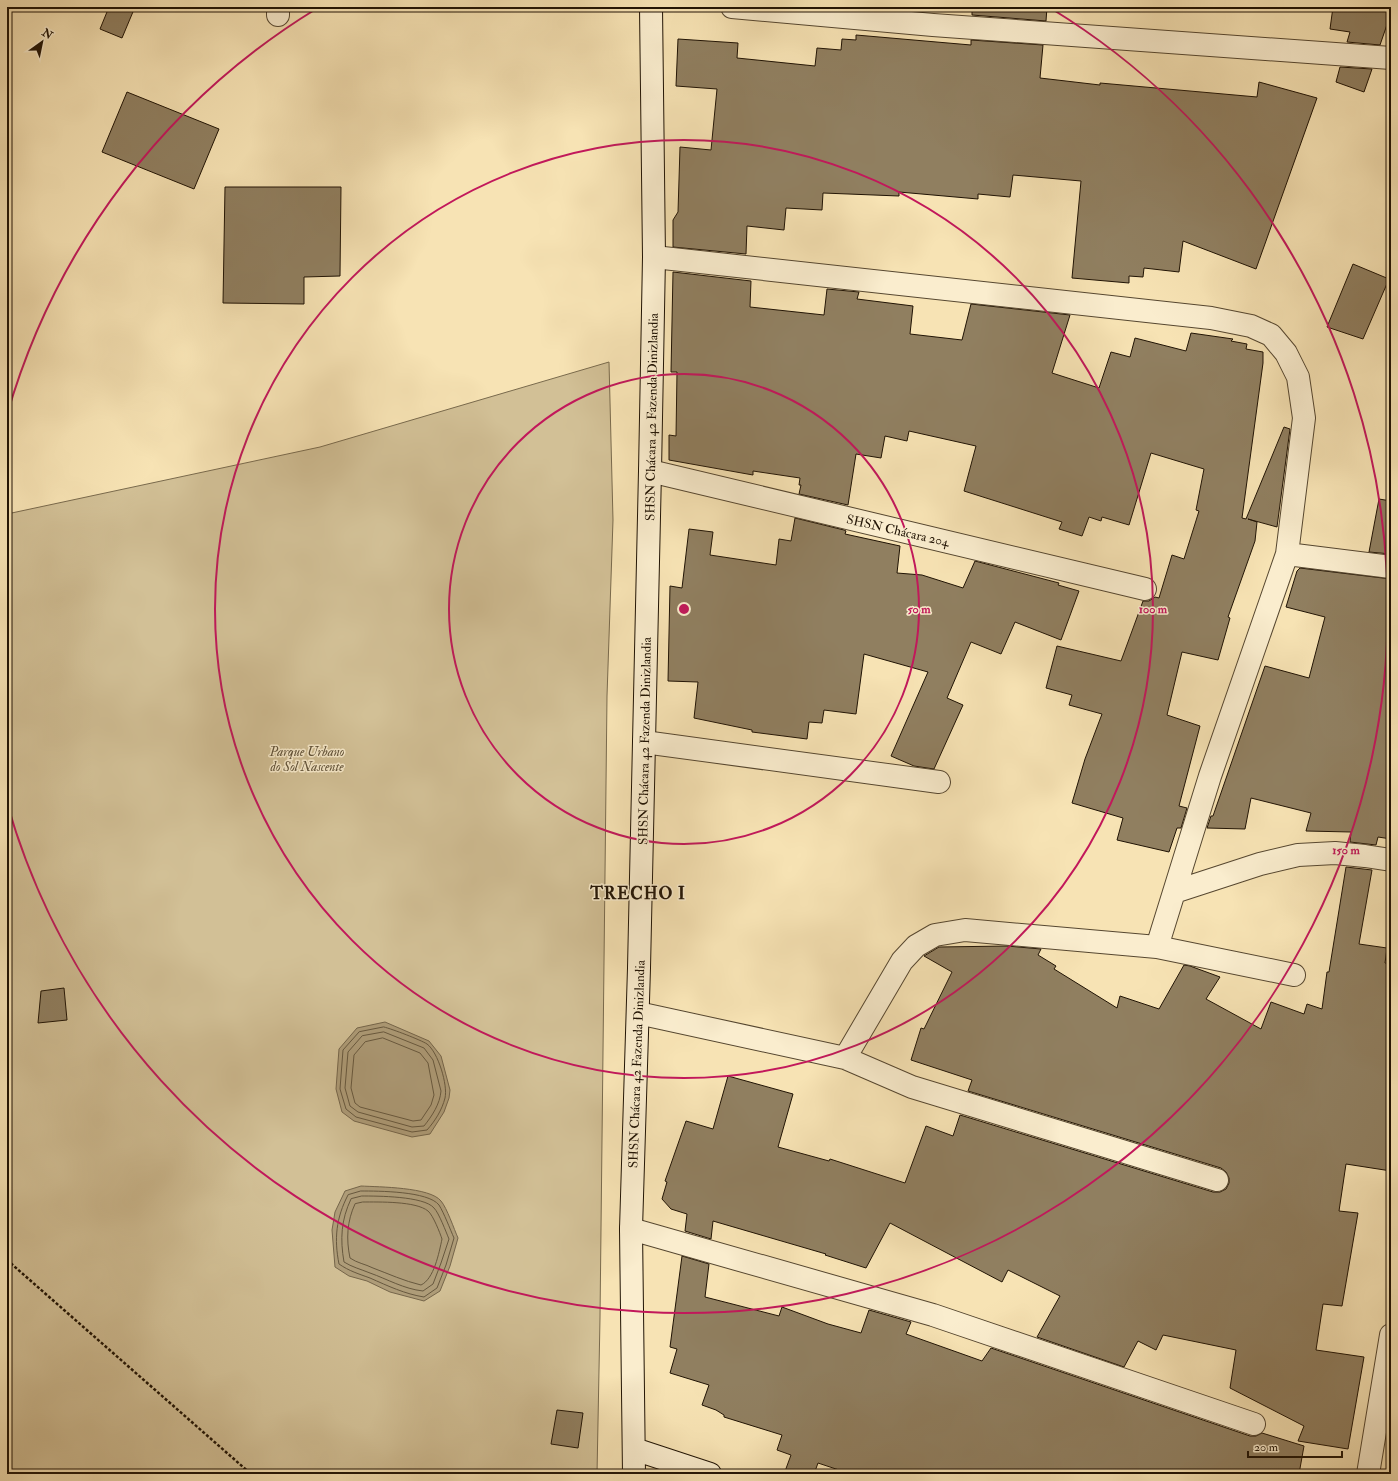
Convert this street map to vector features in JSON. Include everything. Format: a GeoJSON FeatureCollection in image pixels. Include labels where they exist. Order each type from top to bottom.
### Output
{"type":"FeatureCollection","features":[{"type":"Feature","properties":{"kind":"street","name":"SHSN Chácara 42 Fazenda Dinizlandia"},"geometry":{"type":"LineString","coordinates":[[634,1474],[631,1229],[638,1013],[654,257],[651,7]]}},
{"type":"Feature","properties":{"kind":"street"},"geometry":{"type":"LineString","coordinates":[[732,7],[934,16],[1391,58]]}},
{"type":"Feature","properties":{"kind":"street"},"geometry":{"type":"LineString","coordinates":[[654,257],[1211,318],[1251,326],[1271,335],[1286,352],[1298,377],[1304,418],[1287,554],[1210,776],[1156,947]]}},
{"type":"Feature","properties":{"kind":"street","name":"SHSN Chácara 204"},"geometry":{"type":"LineString","coordinates":[[650,471],[1145,589]]}},
{"type":"Feature","properties":{"kind":"street"},"geometry":{"type":"LineString","coordinates":[[1287,554],[1391,567]]}},
{"type":"Feature","properties":{"kind":"street"},"geometry":{"type":"LineString","coordinates":[[644,742],[939,782]]}},
{"type":"Feature","properties":{"kind":"street"},"geometry":{"type":"LineString","coordinates":[[1174,892],[1260,864],[1298,855],[1335,853],[1391,860]]}},
{"type":"Feature","properties":{"kind":"street"},"geometry":{"type":"LineString","coordinates":[[845,1058],[902,962],[916,946],[935,935],[965,930],[1156,947],[1294,974]]}},
{"type":"Feature","properties":{"kind":"street"},"geometry":{"type":"LineString","coordinates":[[638,1013],[845,1058],[912,1087],[1217,1180]]}},
{"type":"Feature","properties":{"kind":"street"},"geometry":{"type":"LineString","coordinates":[[631,1229],[933,1315],[1254,1424]]}},
{"type":"Feature","properties":{"kind":"street"},"geometry":{"type":"LineString","coordinates":[[1368,1474],[1387,1379],[1391,1335]]}},
{"type":"Feature","properties":{"kind":"street"},"geometry":{"type":"LineString","coordinates":[[634,1449],[710,1474]]}},
{"type":"Feature","properties":{"kind":"path"},"geometry":{"type":"LineString","coordinates":[[7,1260],[251,1474]]}},
{"type":"Feature","properties":{"kind":"green space","name":"Parque Urbano do Sol Nascente"},"geometry":{"type":"Polygon","coordinates":[[[609,362],[613,520],[607,696],[597,1474],[7,1474],[7,514],[320,447],[609,362]]]}},
{"type":"Feature","properties":{"kind":"water"},"geometry":{"type":"Polygon","coordinates":[[[385,1022],[429,1041],[441,1056],[450,1090],[449,1098],[444,1112],[430,1134],[412,1137],[354,1121],[342,1112],[336,1089],[339,1049],[357,1028],[385,1022]]]}},
{"type":"Feature","properties":{"kind":"water"},"geometry":{"type":"Polygon","coordinates":[[[361,1186],[416,1190],[435,1196],[441,1201],[448,1213],[458,1238],[450,1266],[440,1291],[424,1301],[390,1292],[367,1281],[349,1276],[335,1267],[332,1230],[335,1212],[345,1191],[361,1186]]]}},
{"type":"Feature","properties":{"kind":"building"},"geometry":{"type":"Polygon","coordinates":[[[109,7],[135,7],[122,38],[100,29],[109,7]]]}},
{"type":"Feature","properties":{"kind":"building"},"geometry":{"type":"Polygon","coordinates":[[[972,7],[1047,7],[1046,21],[972,15],[972,7]]]}},
{"type":"Feature","properties":{"kind":"building"},"geometry":{"type":"Polygon","coordinates":[[[1333,7],[1391,7],[1391,13],[1380,45],[1347,42],[1350,32],[1330,29],[1333,7]]]}},
{"type":"Feature","properties":{"kind":"building"},"geometry":{"type":"Polygon","coordinates":[[[856,35],[971,45],[971,40],[1043,45],[1040,78],[1100,85],[1100,83],[1257,97],[1259,82],[1317,98],[1256,269],[1183,241],[1179,272],[1144,268],[1143,277],[1129,276],[1129,283],[1072,278],[1081,181],[1013,175],[1010,197],[978,194],[978,199],[899,192],[899,196],[823,193],[822,210],[786,208],[784,230],[747,226],[746,254],[673,247],[673,220],[678,212],[680,147],[711,150],[717,89],[676,86],[678,39],[738,43],[737,58],[815,66],[817,48],[841,50],[842,39],[856,40],[856,35]]]}},
{"type":"Feature","properties":{"kind":"building"},"geometry":{"type":"Polygon","coordinates":[[[1340,67],[1372,69],[1364,92],[1336,82],[1340,67]]]}},
{"type":"Feature","properties":{"kind":"building"},"geometry":{"type":"Polygon","coordinates":[[[127,92],[219,129],[194,189],[102,152],[127,92]]]}},
{"type":"Feature","properties":{"kind":"building"},"geometry":{"type":"Polygon","coordinates":[[[225,187],[341,187],[340,276],[304,277],[304,304],[223,303],[225,187]]]}},
{"type":"Feature","properties":{"kind":"building"},"geometry":{"type":"Polygon","coordinates":[[[1353,264],[1389,279],[1363,339],[1327,327],[1353,264]]]}},
{"type":"Feature","properties":{"kind":"building"},"geometry":{"type":"Polygon","coordinates":[[[673,272],[751,281],[750,307],[824,315],[827,289],[859,292],[857,299],[913,306],[910,334],[962,340],[971,304],[1070,315],[1052,373],[1099,388],[1111,352],[1130,357],[1135,338],[1186,351],[1191,333],[1233,339],[1231,341],[1247,344],[1246,349],[1263,352],[1263,363],[1242,518],[1246,519],[1284,427],[1290,429],[1277,527],[1248,519],[1257,522],[1255,541],[1228,617],[1230,618],[1218,660],[1182,652],[1167,715],[1200,726],[1179,806],[1187,808],[1181,828],[1177,828],[1169,852],[1117,840],[1123,818],[1072,803],[1085,759],[1102,714],[1069,705],[1072,695],[1046,688],[1057,646],[1121,661],[1143,601],[1149,601],[1155,597],[1159,598],[1172,555],[1184,559],[1199,511],[1196,510],[1204,469],[1151,453],[1129,525],[1102,517],[1101,521],[1089,517],[1082,536],[1059,529],[1062,522],[964,491],[976,446],[909,431],[907,441],[885,436],[881,458],[856,454],[848,505],[799,494],[801,485],[799,485],[800,478],[753,471],[753,475],[669,460],[669,435],[676,436],[677,372],[671,372],[673,272]]]}},
{"type":"Feature","properties":{"kind":"building"},"geometry":{"type":"Polygon","coordinates":[[[1379,499],[1391,501],[1391,554],[1369,552],[1379,499]]]}},
{"type":"Feature","properties":{"kind":"building"},"geometry":{"type":"Polygon","coordinates":[[[795,518],[844,530],[846,531],[845,534],[900,546],[897,573],[922,575],[963,588],[975,561],[1059,583],[1058,585],[1079,591],[1061,640],[1015,622],[1001,654],[971,642],[947,698],[963,705],[934,769],[914,766],[891,756],[928,672],[864,654],[856,714],[824,710],[822,723],[809,722],[807,739],[752,732],[752,730],[694,718],[698,682],[668,681],[670,586],[682,588],[689,529],[713,532],[710,555],[776,565],[779,539],[791,541],[795,518]]]}},
{"type":"Feature","properties":{"kind":"building"},"geometry":{"type":"Polygon","coordinates":[[[1300,568],[1391,579],[1391,839],[1378,837],[1376,845],[1350,842],[1351,832],[1306,831],[1311,813],[1251,798],[1245,829],[1207,828],[1211,816],[1213,816],[1265,666],[1309,678],[1325,617],[1286,607],[1297,571],[1300,568]]]}},
{"type":"Feature","properties":{"kind":"building"},"geometry":{"type":"Polygon","coordinates":[[[1346,867],[1372,870],[1359,944],[1387,948],[1385,963],[1391,964],[1391,1171],[1346,1164],[1339,1211],[1358,1213],[1342,1306],[1323,1304],[1316,1350],[1364,1357],[1348,1449],[1298,1441],[1304,1426],[1230,1388],[1236,1350],[1163,1335],[1156,1350],[1138,1341],[1124,1367],[1037,1337],[1060,1296],[1008,1270],[1002,1282],[890,1223],[866,1268],[825,1255],[826,1254],[713,1221],[711,1239],[685,1231],[687,1214],[671,1209],[662,1199],[667,1182],[665,1181],[686,1121],[713,1129],[728,1076],[793,1094],[778,1147],[829,1161],[830,1159],[905,1183],[926,1126],[953,1136],[960,1115],[1213,1192],[1220,1192],[1226,1189],[1229,1183],[1229,1178],[1226,1172],[1221,1168],[968,1091],[972,1080],[911,1060],[921,1028],[924,1029],[952,972],[924,956],[939,947],[1007,946],[1041,949],[1038,955],[1056,966],[1054,969],[1117,1008],[1120,996],[1159,1009],[1184,965],[1190,966],[1220,977],[1206,999],[1261,1029],[1271,1002],[1304,1014],[1307,1004],[1322,1009],[1327,972],[1329,972],[1346,867]]]}},
{"type":"Feature","properties":{"kind":"building"},"geometry":{"type":"Polygon","coordinates":[[[64,988],[67,1020],[38,1023],[41,991],[64,988]]]}},
{"type":"Feature","properties":{"kind":"building"},"geometry":{"type":"Polygon","coordinates":[[[682,1256],[709,1264],[705,1297],[779,1316],[782,1307],[828,1324],[861,1333],[869,1310],[911,1322],[906,1334],[982,1361],[991,1348],[1250,1436],[1256,1436],[1262,1433],[1304,1446],[1299,1474],[851,1474],[818,1463],[814,1474],[784,1474],[791,1455],[777,1450],[782,1435],[724,1417],[724,1415],[716,1410],[702,1405],[709,1385],[670,1373],[677,1349],[670,1347],[682,1256]]]}},
{"type":"Feature","properties":{"kind":"building"},"geometry":{"type":"Polygon","coordinates":[[[557,1410],[583,1413],[578,1448],[551,1444],[557,1410]]]}},
{"type":"Feature","properties":{"kind":"district","name":"TRECHO I"},"geometry":{"type":"Point","coordinates":[638,893]}}]}
